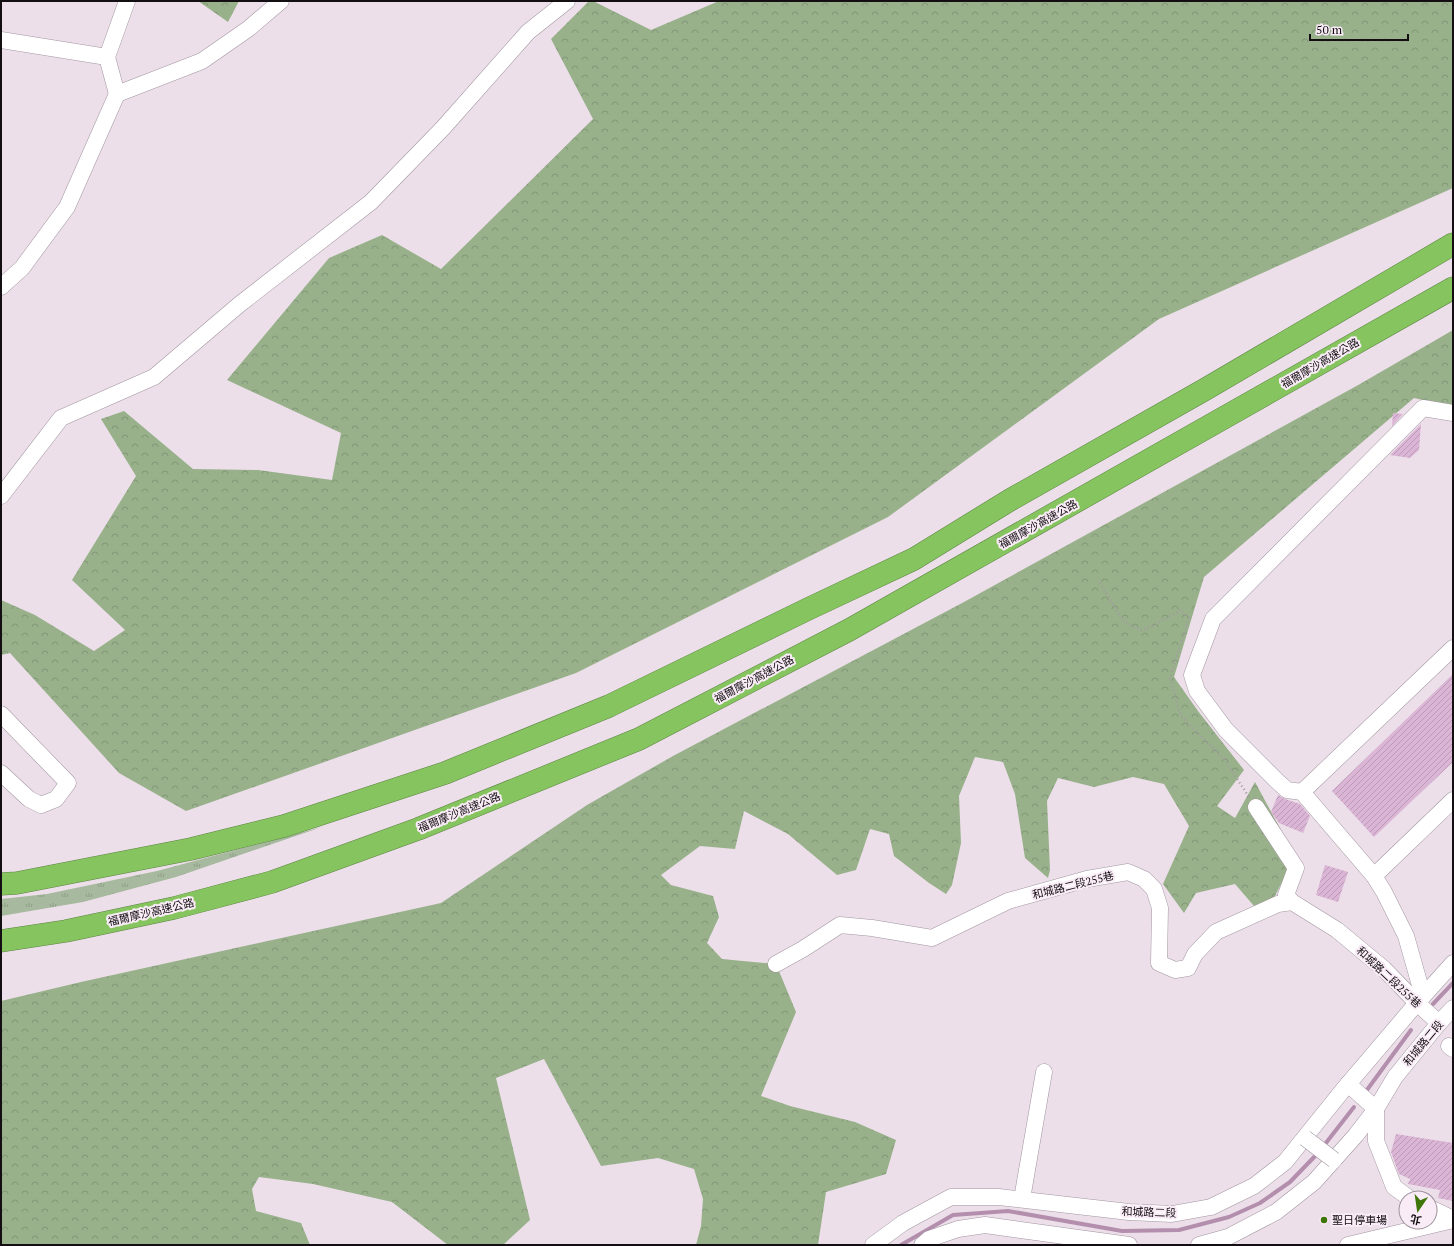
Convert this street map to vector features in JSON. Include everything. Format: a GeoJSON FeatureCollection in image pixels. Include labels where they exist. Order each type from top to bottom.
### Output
{"type":"FeatureCollection","features":[{"type":"Feature","properties":{"kind":"highway"},"geometry":{"type":"LineString","coordinates":[[6,883],[191,849],[284,826],[445,773],[609,706],[914,559],[1010,500],[1204,390],[1453,244]]}},
{"type":"Feature","properties":{"kind":"highway","name":"福爾摩沙高速公路"},"geometry":{"type":"LineString","coordinates":[[1,941],[66,930],[174,908],[272,882],[418,829],[639,739],[849,630],[1453,288]]}},
{"type":"Feature","properties":{"kind":"highway"},"geometry":{"type":"LineString","coordinates":[[1,952],[66,930]]}},
{"type":"Feature","properties":{"kind":"street"},"geometry":{"type":"LineString","coordinates":[[1,287],[22,268],[67,207],[117,94],[107,57],[127,1]]}},
{"type":"Feature","properties":{"kind":"street"},"geometry":{"type":"LineString","coordinates":[[117,94],[202,61],[248,29],[281,1]]}},
{"type":"Feature","properties":{"kind":"street"},"geometry":{"type":"LineString","coordinates":[[1,496],[61,418],[154,377],[240,304],[371,202],[443,128],[528,32],[567,1]]}},
{"type":"Feature","properties":{"kind":"street"},"geometry":{"type":"LineString","coordinates":[[1,40],[107,57]]}},
{"type":"Feature","properties":{"kind":"street"},"geometry":{"type":"LineString","coordinates":[[1420,999],[1406,936],[1384,892],[1374,876],[1302,792],[1287,790],[1226,730],[1197,690],[1192,675],[1213,619],[1423,408],[1453,413]]}},
{"type":"Feature","properties":{"kind":"street"},"geometry":{"type":"LineString","coordinates":[[1302,792],[1453,648]]}},
{"type":"Feature","properties":{"kind":"street"},"geometry":{"type":"LineString","coordinates":[[1,714],[68,783],[56,798],[41,805],[29,799],[1,773]]}},
{"type":"Feature","properties":{"kind":"street"},"geometry":{"type":"LineString","coordinates":[[1374,876],[1453,800]]}},
{"type":"Feature","properties":{"kind":"street"},"geometry":{"type":"LineString","coordinates":[[1256,807],[1296,868],[1286,894],[1292,902]]}},
{"type":"Feature","properties":{"kind":"street","name":"和城路二段255巷"},"geometry":{"type":"LineString","coordinates":[[776,964],[804,949],[840,925],[872,928],[932,938],[1008,901],[1088,879],[1128,872],[1144,879],[1154,889],[1160,908],[1158,963],[1175,970],[1188,968],[1195,954],[1216,932],[1278,904],[1292,902],[1337,930],[1420,999],[1439,1023]]}},
{"type":"Feature","properties":{"kind":"street","name":"和城路二段"},"geometry":{"type":"LineString","coordinates":[[873,1245],[903,1223],[951,1197],[999,1197],[1129,1212],[1172,1214],[1211,1206],[1254,1186],[1285,1162],[1348,1084],[1420,999],[1453,963]]}},
{"type":"Feature","properties":{"kind":"street","name":"和城路二段"},"geometry":{"type":"LineString","coordinates":[[1199,1245],[1228,1237],[1276,1212],[1314,1182],[1356,1135],[1376,1109],[1395,1077],[1453,1008]]}},
{"type":"Feature","properties":{"kind":"street"},"geometry":{"type":"LineString","coordinates":[[1022,1199],[1044,1072]]}},
{"type":"Feature","properties":{"kind":"street"},"geometry":{"type":"LineString","coordinates":[[1348,1084],[1376,1109],[1376,1141],[1394,1187],[1398,1190]]}},
{"type":"Feature","properties":{"kind":"street"},"geometry":{"type":"LineString","coordinates":[[1305,1138],[1334,1160]]}},
{"type":"Feature","properties":{"kind":"street"},"geometry":{"type":"LineString","coordinates":[[1438,1212],[1453,1220]]}},
{"type":"Feature","properties":{"kind":"street"},"geometry":{"type":"LineString","coordinates":[[1348,1244],[1453,1220]]}},
{"type":"Feature","properties":{"kind":"street"},"geometry":{"type":"LineString","coordinates":[[922,1245],[929,1239],[958,1229],[985,1226],[1130,1245]]}},
{"type":"Feature","properties":{"kind":"green space"},"geometry":{"type":"Polygon","coordinates":[[[198,1],[239,1],[228,22],[198,1]]]}},
{"type":"Feature","properties":{"kind":"green space"},"geometry":{"type":"Polygon","coordinates":[[[589,1],[593,1],[651,30],[719,1],[1453,1],[1453,188],[1159,319],[888,517],[576,673],[186,811],[119,773],[10,653],[1,655],[1,600],[35,615],[94,651],[125,630],[72,580],[136,476],[101,419],[124,411],[193,469],[258,470],[332,480],[341,433],[227,380],[329,258],[382,235],[441,269],[593,119],[551,39],[589,1]]]}},
{"type":"Feature","properties":{"kind":"green space"},"geometry":{"type":"Polygon","coordinates":[[[1453,330],[1453,407],[1414,398],[1204,577],[1174,677],[1198,711],[1244,770],[1217,806],[1235,818],[1255,782],[1295,856],[1270,906],[1254,906],[1235,884],[1196,893],[1184,913],[1163,884],[1189,826],[1164,784],[1133,777],[1094,787],[1058,778],[1047,801],[1050,870],[1048,878],[1025,858],[1015,794],[1003,762],[975,757],[959,796],[961,843],[952,885],[946,894],[894,856],[889,834],[870,829],[856,870],[837,875],[788,834],[744,811],[735,849],[700,846],[661,875],[671,885],[713,896],[719,917],[707,943],[722,959],[776,964],[796,1012],[761,1096],[790,1106],[855,1122],[896,1140],[886,1174],[826,1192],[818,1245],[696,1245],[701,1226],[703,1199],[694,1169],[658,1158],[601,1166],[544,1059],[496,1078],[530,1220],[503,1245],[448,1245],[392,1202],[313,1184],[259,1177],[252,1189],[256,1211],[301,1223],[310,1245],[1,1245],[1,1001],[441,903],[587,805],[673,756],[964,602],[1360,384],[1453,330]]]}},
{"type":"Feature","properties":{"kind":"green space"},"geometry":{"type":"Polygon","coordinates":[[[322,827],[176,877],[83,902],[1,916],[1,899],[47,894],[157,871],[322,827]]]}},
{"type":"Feature","properties":{"kind":"building"},"geometry":{"type":"Polygon","coordinates":[[[1393,413],[1403,414],[1392,426],[1393,413]]]}},
{"type":"Feature","properties":{"kind":"building"},"geometry":{"type":"Polygon","coordinates":[[[1421,424],[1419,450],[1410,458],[1390,455],[1421,424]]]}},
{"type":"Feature","properties":{"kind":"building"},"geometry":{"type":"Polygon","coordinates":[[[1453,674],[1453,762],[1374,837],[1332,791],[1453,674]]]}},
{"type":"Feature","properties":{"kind":"building"},"geometry":{"type":"Polygon","coordinates":[[[1278,795],[1300,804],[1310,816],[1303,833],[1279,823],[1271,812],[1278,795]]]}},
{"type":"Feature","properties":{"kind":"building"},"geometry":{"type":"Polygon","coordinates":[[[1325,865],[1348,872],[1338,902],[1316,895],[1325,865]]]}},
{"type":"Feature","properties":{"kind":"building"},"geometry":{"type":"Polygon","coordinates":[[[1396,1134],[1453,1143],[1453,1201],[1438,1198],[1440,1190],[1408,1184],[1410,1179],[1399,1174],[1391,1152],[1396,1134]]]}},
{"type":"Feature","properties":{"kind":"waterway"},"geometry":{"type":"LineString","coordinates":[[1433,1004],[1453,983]]}},
{"type":"Feature","properties":{"kind":"waterway"},"geometry":{"type":"LineString","coordinates":[[1364,1094],[1411,1030]]}},
{"type":"Feature","properties":{"kind":"waterway"},"geometry":{"type":"LineString","coordinates":[[1322,1148],[1354,1107]]}},
{"type":"Feature","properties":{"kind":"waterway"},"geometry":{"type":"LineString","coordinates":[[901,1245],[953,1215],[1008,1211],[1122,1231],[1179,1230],[1229,1217],[1260,1203],[1290,1182],[1318,1153]]}},
{"type":"Feature","properties":{"kind":"place","name":"聖日停車場"},"geometry":{"type":"Point","coordinates":[1324,1220]}}]}
